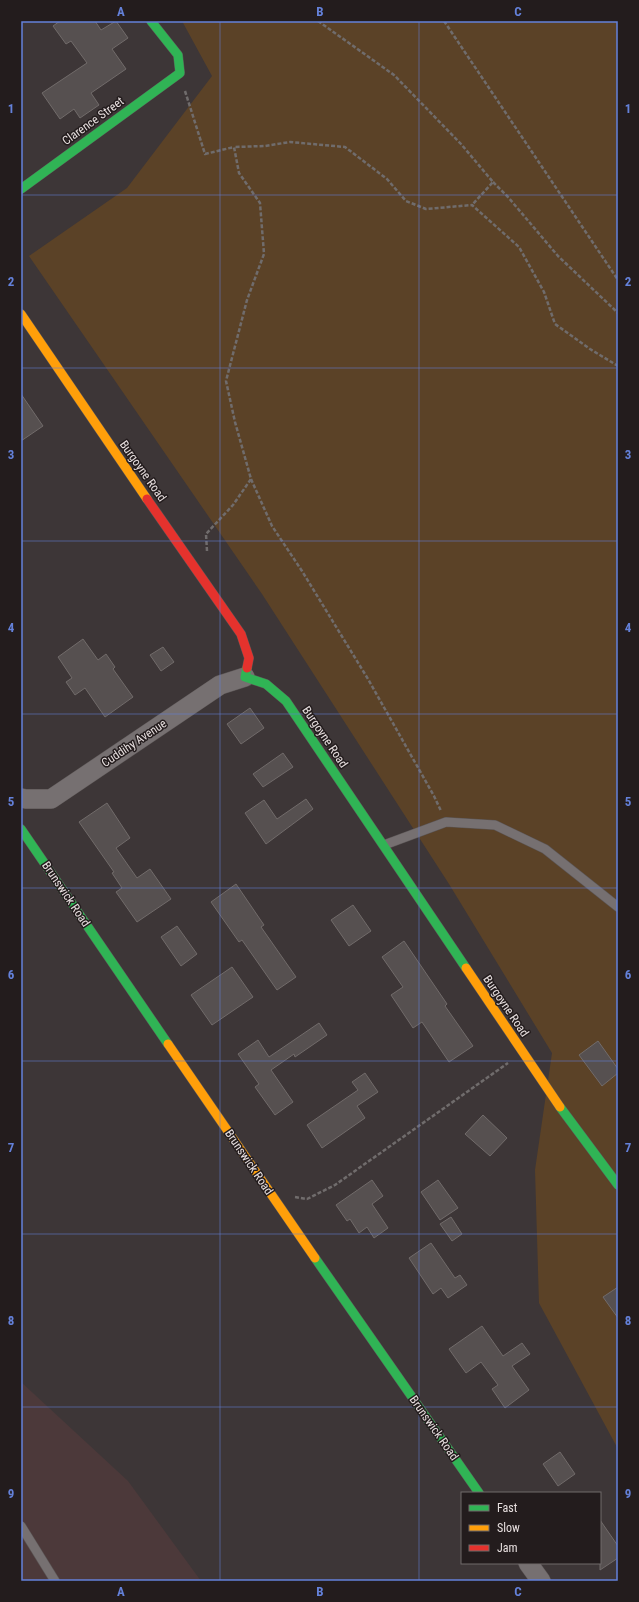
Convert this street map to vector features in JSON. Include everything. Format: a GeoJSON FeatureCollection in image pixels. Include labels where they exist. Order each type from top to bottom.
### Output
{"type":"FeatureCollection","features":[{"type":"Feature","properties":{"kind":"street"},"geometry":{"type":"LineString","coordinates":[[151,21],[178,55],[180,73]]}},
{"type":"Feature","properties":{"kind":"street","name":"Clarence Street"},"geometry":{"type":"LineString","coordinates":[[21,189],[180,73]]}},
{"type":"Feature","properties":{"kind":"street","name":"Burgoyne Road"},"geometry":{"type":"LineString","coordinates":[[21,314],[242,634],[249,658],[245,677],[266,684],[286,701],[570,1122],[617,1182]]}},
{"type":"Feature","properties":{"kind":"street","name":"Cuddihy Avenue"},"geometry":{"type":"LineString","coordinates":[[21,798],[51,799],[220,685],[245,677]]}},
{"type":"Feature","properties":{"kind":"street","name":"Brunswick Road"},"geometry":{"type":"LineString","coordinates":[[21,829],[265,1186],[478,1492]]}},
{"type":"Feature","properties":{"kind":"street"},"geometry":{"type":"LineString","coordinates":[[529,1564],[541,1581]]}},
{"type":"Feature","properties":{"kind":"lane"},"geometry":{"type":"LineString","coordinates":[[384,845],[446,822],[495,825],[546,849],[618,907]]}},
{"type":"Feature","properties":{"kind":"lane"},"geometry":{"type":"LineString","coordinates":[[21,1526],[55,1581]]}},
{"type":"Feature","properties":{"kind":"path"},"geometry":{"type":"LineString","coordinates":[[318,21],[394,75],[456,139],[558,256],[618,313]]}},
{"type":"Feature","properties":{"kind":"path"},"geometry":{"type":"LineString","coordinates":[[444,21],[618,280]]}},
{"type":"Feature","properties":{"kind":"path"},"geometry":{"type":"LineString","coordinates":[[180,73],[205,154],[234,147],[265,146],[290,142],[345,147],[387,179],[406,201],[426,209],[472,205],[493,182]]}},
{"type":"Feature","properties":{"kind":"path"},"geometry":{"type":"LineString","coordinates":[[234,147],[239,173],[260,203],[264,254],[247,300],[226,381],[235,422],[251,479],[272,526],[302,571],[368,679],[434,796],[446,822]]}},
{"type":"Feature","properties":{"kind":"path"},"geometry":{"type":"LineString","coordinates":[[472,205],[519,247],[544,292],[554,324],[618,366]]}},
{"type":"Feature","properties":{"kind":"path"},"geometry":{"type":"LineString","coordinates":[[207,557],[206,534],[233,505],[251,479]]}},
{"type":"Feature","properties":{"kind":"path"},"geometry":{"type":"LineString","coordinates":[[292,1197],[307,1199],[335,1185],[512,1060]]}},
{"type":"Feature","properties":{"kind":"shaded area"},"geometry":{"type":"Polygon","coordinates":[[[182,21],[618,21],[618,1449],[539,1303],[535,1170],[552,1053],[449,884],[262,594],[29,256],[127,188],[212,76],[182,21]]]}},
{"type":"Feature","properties":{"kind":"shaded area"},"geometry":{"type":"Polygon","coordinates":[[[21,1382],[128,1481],[201,1581],[21,1581],[21,1382]]]}},
{"type":"Feature","properties":{"kind":"building"},"geometry":{"type":"Polygon","coordinates":[[[60,21],[95,21],[101,30],[116,21],[128,38],[112,49],[126,69],[91,93],[99,105],[80,118],[74,109],[60,119],[42,93],[87,63],[71,41],[66,44],[53,26],[60,21]]]}},
{"type":"Feature","properties":{"kind":"building"},"geometry":{"type":"Polygon","coordinates":[[[21,394],[43,426],[21,441],[21,394]]]}},
{"type":"Feature","properties":{"kind":"building"},"geometry":{"type":"Polygon","coordinates":[[[83,639],[98,660],[106,654],[115,667],[113,669],[133,697],[105,717],[85,688],[75,695],[66,682],[72,678],[58,657],[83,639]]]}},
{"type":"Feature","properties":{"kind":"building"},"geometry":{"type":"Polygon","coordinates":[[[163,647],[174,662],[161,671],[150,655],[163,647]]]}},
{"type":"Feature","properties":{"kind":"building"},"geometry":{"type":"Polygon","coordinates":[[[250,708],[264,728],[241,744],[227,724],[250,708]]]}},
{"type":"Feature","properties":{"kind":"building"},"geometry":{"type":"Polygon","coordinates":[[[283,753],[293,767],[263,787],[253,774],[283,753]]]}},
{"type":"Feature","properties":{"kind":"building"},"geometry":{"type":"Polygon","coordinates":[[[306,799],[313,809],[266,844],[245,813],[264,800],[277,819],[306,799]]]}},
{"type":"Feature","properties":{"kind":"building"},"geometry":{"type":"Polygon","coordinates":[[[107,803],[130,838],[116,848],[137,878],[150,869],[171,899],[137,922],[116,892],[122,888],[112,873],[114,872],[79,822],[107,803]]]}},
{"type":"Feature","properties":{"kind":"building"},"geometry":{"type":"Polygon","coordinates":[[[236,884],[264,925],[261,927],[296,977],[277,990],[242,940],[239,942],[211,902],[236,884]]]}},
{"type":"Feature","properties":{"kind":"building"},"geometry":{"type":"Polygon","coordinates":[[[353,905],[371,931],[349,946],[331,920],[353,905]]]}},
{"type":"Feature","properties":{"kind":"building"},"geometry":{"type":"Polygon","coordinates":[[[177,926],[197,954],[181,966],[161,937],[177,926]]]}},
{"type":"Feature","properties":{"kind":"building"},"geometry":{"type":"Polygon","coordinates":[[[404,941],[447,1004],[445,1006],[473,1046],[449,1062],[422,1022],[413,1028],[391,995],[403,987],[382,957],[404,941]]]}},
{"type":"Feature","properties":{"kind":"building"},"geometry":{"type":"Polygon","coordinates":[[[232,967],[253,997],[212,1025],[191,995],[232,967]]]}},
{"type":"Feature","properties":{"kind":"building"},"geometry":{"type":"Polygon","coordinates":[[[319,1023],[327,1035],[295,1057],[294,1054],[271,1070],[293,1102],[275,1115],[255,1087],[259,1084],[238,1054],[258,1040],[269,1057],[319,1023]]]}},
{"type":"Feature","properties":{"kind":"building"},"geometry":{"type":"Polygon","coordinates":[[[598,1041],[618,1069],[618,1073],[602,1086],[579,1055],[598,1041]]]}},
{"type":"Feature","properties":{"kind":"building"},"geometry":{"type":"Polygon","coordinates":[[[365,1073],[378,1092],[357,1106],[365,1118],[322,1148],[307,1125],[358,1090],[352,1082],[365,1073]]]}},
{"type":"Feature","properties":{"kind":"building"},"geometry":{"type":"Polygon","coordinates":[[[483,1115],[507,1138],[490,1156],[465,1134],[483,1115]]]}},
{"type":"Feature","properties":{"kind":"building"},"geometry":{"type":"Polygon","coordinates":[[[372,1180],[383,1196],[372,1204],[388,1228],[374,1238],[367,1227],[359,1233],[350,1219],[347,1221],[336,1205],[372,1180]]]}},
{"type":"Feature","properties":{"kind":"building"},"geometry":{"type":"Polygon","coordinates":[[[438,1180],[458,1208],[440,1220],[421,1192],[438,1180]]]}},
{"type":"Feature","properties":{"kind":"building"},"geometry":{"type":"Polygon","coordinates":[[[451,1217],[462,1234],[452,1241],[440,1224],[451,1217]]]}},
{"type":"Feature","properties":{"kind":"building"},"geometry":{"type":"Polygon","coordinates":[[[431,1243],[455,1278],[460,1275],[467,1285],[448,1298],[441,1288],[433,1294],[409,1258],[431,1243]]]}},
{"type":"Feature","properties":{"kind":"building"},"geometry":{"type":"Polygon","coordinates":[[[618,1287],[618,1318],[603,1297],[618,1287]]]}},
{"type":"Feature","properties":{"kind":"building"},"geometry":{"type":"Polygon","coordinates":[[[482,1326],[503,1356],[522,1343],[530,1354],[512,1366],[529,1390],[505,1408],[492,1389],[498,1385],[481,1362],[466,1373],[449,1349],[482,1326]]]}},
{"type":"Feature","properties":{"kind":"building"},"geometry":{"type":"Polygon","coordinates":[[[560,1452],[575,1474],[558,1486],[543,1464],[560,1452]]]}},
{"type":"Feature","properties":{"kind":"building"},"geometry":{"type":"Polygon","coordinates":[[[601,1521],[618,1546],[618,1558],[600,1570],[601,1521]]]}},
{"type":"Feature","properties":{"kind":"traffic: fast"},"geometry":{"type":"LineString","coordinates":[[21,189],[180,73],[178,55],[151,21]]}},
{"type":"Feature","properties":{"kind":"traffic: fast"},"geometry":{"type":"LineString","coordinates":[[247,668],[245,677],[266,684],[286,701],[466,968]]}},
{"type":"Feature","properties":{"kind":"traffic: fast"},"geometry":{"type":"LineString","coordinates":[[21,829],[168,1044]]}},
{"type":"Feature","properties":{"kind":"traffic: fast"},"geometry":{"type":"LineString","coordinates":[[560,1107],[618,1185]]}},
{"type":"Feature","properties":{"kind":"traffic: fast"},"geometry":{"type":"LineString","coordinates":[[315,1258],[478,1492]]}},
{"type":"Feature","properties":{"kind":"traffic: slow"},"geometry":{"type":"LineString","coordinates":[[21,314],[147,499]]}},
{"type":"Feature","properties":{"kind":"traffic: slow"},"geometry":{"type":"LineString","coordinates":[[466,968],[560,1107]]}},
{"type":"Feature","properties":{"kind":"traffic: slow"},"geometry":{"type":"LineString","coordinates":[[168,1044],[315,1258]]}},
{"type":"Feature","properties":{"kind":"traffic: jam"},"geometry":{"type":"LineString","coordinates":[[147,499],[241,634],[249,658],[247,668]]}}]}
